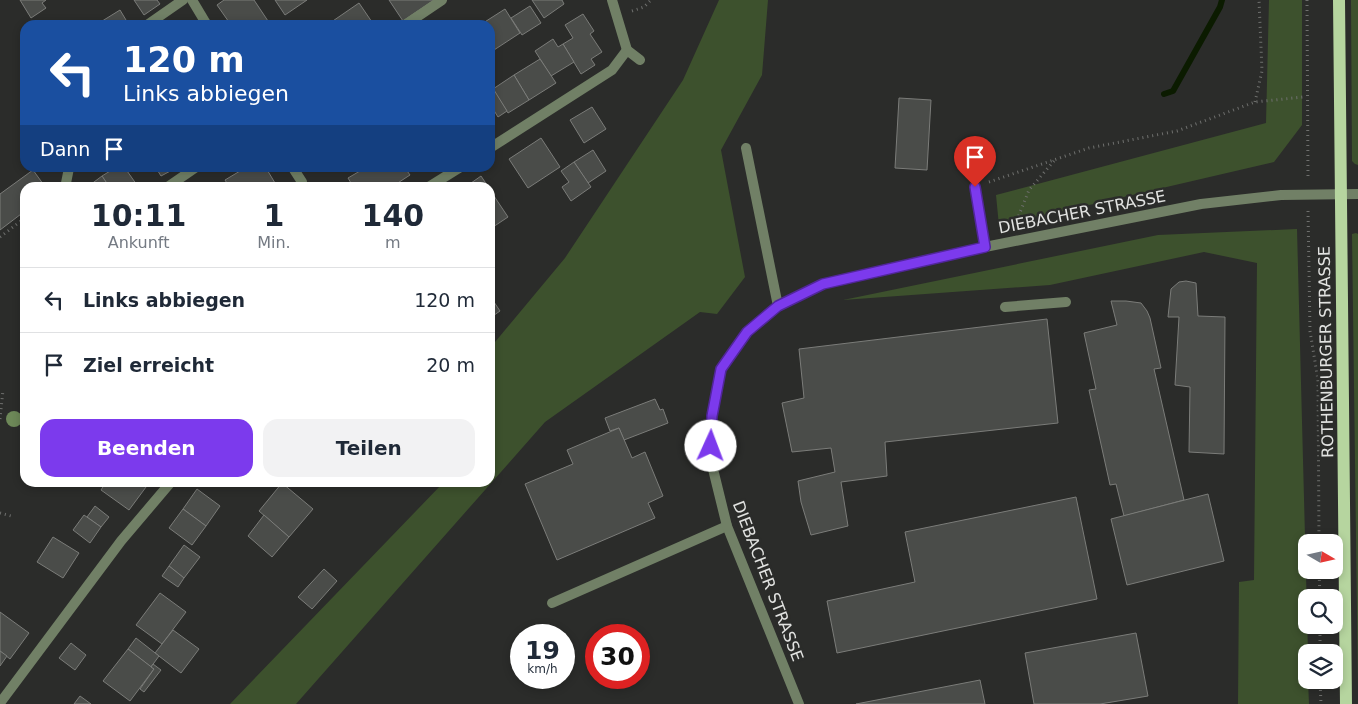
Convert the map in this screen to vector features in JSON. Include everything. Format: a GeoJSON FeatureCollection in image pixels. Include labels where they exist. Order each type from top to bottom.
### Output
{"type":"FeatureCollection","features":[{"type":"Feature","properties":{"kind":"main road","name":"ROTHENBURGER STRASSE"},"geometry":{"type":"LineString","coordinates":[[1339,0],[1346,704]]}},
{"type":"Feature","properties":{"kind":"street"},"geometry":{"type":"LineString","coordinates":[[154,20],[183,0]]}},
{"type":"Feature","properties":{"kind":"street"},"geometry":{"type":"LineString","coordinates":[[192,0],[204,20]]}},
{"type":"Feature","properties":{"kind":"street"},"geometry":{"type":"LineString","coordinates":[[412,20],[442,0]]}},
{"type":"Feature","properties":{"kind":"street"},"geometry":{"type":"LineString","coordinates":[[612,0],[626,50],[640,60]]}},
{"type":"Feature","properties":{"kind":"street"},"geometry":{"type":"LineString","coordinates":[[495,145],[612,70],[626,50]]}},
{"type":"Feature","properties":{"kind":"street"},"geometry":{"type":"LineString","coordinates":[[746,148],[778,306]]}},
{"type":"Feature","properties":{"kind":"street"},"geometry":{"type":"LineString","coordinates":[[175,182],[190,172]]}},
{"type":"Feature","properties":{"kind":"street"},"geometry":{"type":"LineString","coordinates":[[437,182],[453,172]]}},
{"type":"Feature","properties":{"kind":"street"},"geometry":{"type":"LineString","coordinates":[[975,187],[985,247]]}},
{"type":"Feature","properties":{"kind":"street","name":"DIEBACHER STRASSE"},"geometry":{"type":"LineString","coordinates":[[799,704],[727,526],[711,461],[712,416],[721,369],[747,332],[778,306],[823,284],[985,247],[1201,204],[1254,197],[1358,194]]}},
{"type":"Feature","properties":{"kind":"street"},"geometry":{"type":"LineString","coordinates":[[1005,307],[1066,302]]}},
{"type":"Feature","properties":{"kind":"street"},"geometry":{"type":"LineString","coordinates":[[0,703],[121,542],[168,487]]}},
{"type":"Feature","properties":{"kind":"street"},"geometry":{"type":"LineString","coordinates":[[552,603],[727,526]]}},
{"type":"Feature","properties":{"kind":"path"},"geometry":{"type":"LineString","coordinates":[[617,15],[644,7],[651,0]]}},
{"type":"Feature","properties":{"kind":"path"},"geometry":{"type":"LineString","coordinates":[[1255,102],[1262,71],[1259,0]]}},
{"type":"Feature","properties":{"kind":"path"},"geometry":{"type":"LineString","coordinates":[[1307,0],[1310,331],[1318,380],[1319,534]]}},
{"type":"Feature","properties":{"kind":"path"},"geometry":{"type":"LineString","coordinates":[[975,187],[1089,148],[1177,130],[1255,102],[1303,97]]}},
{"type":"Feature","properties":{"kind":"path"},"geometry":{"type":"LineString","coordinates":[[1008,242],[1029,190],[1056,159]]}},
{"type":"Feature","properties":{"kind":"path"},"geometry":{"type":"LineString","coordinates":[[0,237],[20,222]]}},
{"type":"Feature","properties":{"kind":"path"},"geometry":{"type":"LineString","coordinates":[[0,419],[3,390]]}},
{"type":"Feature","properties":{"kind":"path"},"geometry":{"type":"LineString","coordinates":[[0,513],[11,516]]}},
{"type":"Feature","properties":{"kind":"path"},"geometry":{"type":"LineString","coordinates":[[1320,689],[1320,704]]}},
{"type":"Feature","properties":{"kind":"green space"},"geometry":{"type":"Polygon","coordinates":[[[719,0],[768,0],[762,75],[721,150],[745,277],[717,314],[700,312],[545,422],[495,479],[495,342],[565,258],[683,80],[719,0]]]}},
{"type":"Feature","properties":{"kind":"green space"},"geometry":{"type":"Polygon","coordinates":[[[1269,0],[1302,0],[1302,125],[1274,162],[999,226],[996,195],[1266,123],[1269,0]]]}},
{"type":"Feature","properties":{"kind":"green space"},"geometry":{"type":"Polygon","coordinates":[[[1351,0],[1358,0],[1358,165],[1352,161],[1351,0]]]}},
{"type":"Feature","properties":{"kind":"green space"},"geometry":{"type":"Polygon","coordinates":[[[1297,229],[1305,534],[1298,534],[1298,579],[1306,579],[1306,589],[1298,589],[1298,634],[1308,634],[1308,644],[1298,644],[1298,689],[1308,689],[1309,704],[1238,704],[1239,582],[1254,580],[1257,263],[1204,252],[1050,285],[843,300],[1158,235],[1297,229]]]}},
{"type":"Feature","properties":{"kind":"green space"},"geometry":{"type":"Polygon","coordinates":[[[1352,234],[1358,234],[1358,689],[1352,234]]]}},
{"type":"Feature","properties":{"kind":"green space"},"geometry":{"type":"Polygon","coordinates":[[[439,487],[488,487],[296,704],[230,704],[439,487]]]}},
{"type":"Feature","properties":{"kind":"building"},"geometry":{"type":"Polygon","coordinates":[[[20,0],[46,0],[42,3],[46,8],[31,18],[20,0]]]}},
{"type":"Feature","properties":{"kind":"building"},"geometry":{"type":"Polygon","coordinates":[[[134,0],[157,0],[160,4],[144,15],[134,0]]]}},
{"type":"Feature","properties":{"kind":"building"},"geometry":{"type":"Polygon","coordinates":[[[224,0],[254,0],[267,20],[228,20],[217,5],[224,0]]]}},
{"type":"Feature","properties":{"kind":"building"},"geometry":{"type":"Polygon","coordinates":[[[275,0],[307,0],[285,15],[275,0]]]}},
{"type":"Feature","properties":{"kind":"building"},"geometry":{"type":"Polygon","coordinates":[[[389,0],[434,0],[404,20],[402,20],[389,0]]]}},
{"type":"Feature","properties":{"kind":"building"},"geometry":{"type":"Polygon","coordinates":[[[532,0],[562,0],[564,4],[544,18],[532,0]]]}},
{"type":"Feature","properties":{"kind":"building"},"geometry":{"type":"Polygon","coordinates":[[[359,3],[371,20],[334,20],[359,3]]]}},
{"type":"Feature","properties":{"kind":"building"},"geometry":{"type":"Polygon","coordinates":[[[530,6],[541,23],[522,35],[511,18],[530,6]]]}},
{"type":"Feature","properties":{"kind":"building"},"geometry":{"type":"Polygon","coordinates":[[[505,9],[520,33],[495,49],[495,20],[488,20],[505,9]]]}},
{"type":"Feature","properties":{"kind":"building"},"geometry":{"type":"Polygon","coordinates":[[[120,10],[126,20],[104,20],[120,10]]]}},
{"type":"Feature","properties":{"kind":"building"},"geometry":{"type":"Polygon","coordinates":[[[583,14],[594,31],[590,34],[602,52],[591,59],[595,65],[581,74],[563,44],[573,38],[565,25],[583,14]]]}},
{"type":"Feature","properties":{"kind":"building"},"geometry":{"type":"Polygon","coordinates":[[[553,39],[558,47],[563,44],[574,62],[551,76],[535,51],[553,39]]]}},
{"type":"Feature","properties":{"kind":"building"},"geometry":{"type":"Polygon","coordinates":[[[540,59],[556,83],[529,100],[514,75],[540,59]]]}},
{"type":"Feature","properties":{"kind":"building"},"geometry":{"type":"Polygon","coordinates":[[[514,75],[529,100],[508,113],[495,92],[495,88],[514,75]]]}},
{"type":"Feature","properties":{"kind":"building"},"geometry":{"type":"Polygon","coordinates":[[[495,92],[507,111],[498,117],[495,112],[495,92]]]}},
{"type":"Feature","properties":{"kind":"building"},"geometry":{"type":"Polygon","coordinates":[[[899,98],[931,100],[927,170],[895,168],[899,98]]]}},
{"type":"Feature","properties":{"kind":"building"},"geometry":{"type":"Polygon","coordinates":[[[592,107],[606,129],[584,143],[570,120],[592,107]]]}},
{"type":"Feature","properties":{"kind":"building"},"geometry":{"type":"Polygon","coordinates":[[[541,138],[560,167],[528,188],[509,159],[541,138]]]}},
{"type":"Feature","properties":{"kind":"building"},"geometry":{"type":"Polygon","coordinates":[[[593,150],[606,171],[588,183],[574,162],[593,150]]]}},
{"type":"Feature","properties":{"kind":"building"},"geometry":{"type":"Polygon","coordinates":[[[574,162],[591,187],[571,201],[562,187],[569,182],[561,171],[574,162]]]}},
{"type":"Feature","properties":{"kind":"building"},"geometry":{"type":"Polygon","coordinates":[[[30,172],[34,172],[42,182],[20,182],[20,215],[0,230],[0,194],[30,172]]]}},
{"type":"Feature","properties":{"kind":"building"},"geometry":{"type":"Polygon","coordinates":[[[108,172],[128,172],[135,182],[106,182],[102,176],[108,172]]]}},
{"type":"Feature","properties":{"kind":"building"},"geometry":{"type":"Polygon","coordinates":[[[158,172],[168,172],[161,176],[158,172]]]}},
{"type":"Feature","properties":{"kind":"building"},"geometry":{"type":"Polygon","coordinates":[[[238,172],[268,172],[274,182],[226,182],[225,180],[238,172]]]}},
{"type":"Feature","properties":{"kind":"building"},"geometry":{"type":"Polygon","coordinates":[[[358,172],[408,172],[410,175],[399,182],[350,182],[348,178],[358,172]]]}},
{"type":"Feature","properties":{"kind":"building"},"geometry":{"type":"Polygon","coordinates":[[[102,176],[106,182],[94,182],[102,176]]]}},
{"type":"Feature","properties":{"kind":"building"},"geometry":{"type":"Polygon","coordinates":[[[481,176],[485,182],[472,182],[481,176]]]}},
{"type":"Feature","properties":{"kind":"building"},"geometry":{"type":"Polygon","coordinates":[[[495,198],[508,217],[495,226],[495,198]]]}},
{"type":"Feature","properties":{"kind":"building"},"geometry":{"type":"Polygon","coordinates":[[[1179,282],[1196,283],[1198,316],[1225,317],[1224,454],[1189,452],[1190,387],[1175,385],[1179,317],[1168,317],[1171,289],[1179,282]]]}},
{"type":"Feature","properties":{"kind":"building"},"geometry":{"type":"Polygon","coordinates":[[[1111,301],[1141,303],[1150,318],[1161,368],[1154,369],[1184,500],[1124,516],[1116,484],[1110,485],[1089,390],[1096,389],[1084,333],[1117,325],[1111,301]]]}},
{"type":"Feature","properties":{"kind":"building"},"geometry":{"type":"Polygon","coordinates":[[[495,304],[500,311],[495,314],[495,304]]]}},
{"type":"Feature","properties":{"kind":"building"},"geometry":{"type":"Polygon","coordinates":[[[1047,319],[1058,423],[885,442],[887,476],[841,482],[848,526],[811,535],[801,502],[798,481],[835,472],[831,448],[792,452],[782,403],[804,398],[799,349],[1047,319]]]}},
{"type":"Feature","properties":{"kind":"building"},"geometry":{"type":"Polygon","coordinates":[[[655,399],[660,410],[663,409],[668,423],[624,440],[619,428],[610,431],[605,418],[655,399]]]}},
{"type":"Feature","properties":{"kind":"building"},"geometry":{"type":"Polygon","coordinates":[[[619,428],[632,458],[645,452],[663,496],[648,503],[655,518],[557,560],[525,484],[573,464],[567,450],[619,428]]]}},
{"type":"Feature","properties":{"kind":"building"},"geometry":{"type":"Polygon","coordinates":[[[103,487],[146,487],[129,510],[101,490],[103,487]]]}},
{"type":"Feature","properties":{"kind":"building"},"geometry":{"type":"Polygon","coordinates":[[[279,487],[287,487],[313,509],[289,537],[259,511],[279,487]]]}},
{"type":"Feature","properties":{"kind":"building"},"geometry":{"type":"Polygon","coordinates":[[[197,489],[220,506],[206,526],[183,509],[197,489]]]}},
{"type":"Feature","properties":{"kind":"building"},"geometry":{"type":"Polygon","coordinates":[[[1208,494],[1224,561],[1127,585],[1111,519],[1208,494]]]}},
{"type":"Feature","properties":{"kind":"building"},"geometry":{"type":"Polygon","coordinates":[[[1076,497],[1097,599],[837,653],[827,601],[915,582],[905,532],[1076,497]]]}},
{"type":"Feature","properties":{"kind":"building"},"geometry":{"type":"Polygon","coordinates":[[[95,506],[109,517],[101,527],[87,517],[95,506]]]}},
{"type":"Feature","properties":{"kind":"building"},"geometry":{"type":"Polygon","coordinates":[[[183,509],[206,526],[192,545],[169,528],[183,509]]]}},
{"type":"Feature","properties":{"kind":"building"},"geometry":{"type":"Polygon","coordinates":[[[84,515],[101,527],[90,543],[73,530],[84,515]]]}},
{"type":"Feature","properties":{"kind":"building"},"geometry":{"type":"Polygon","coordinates":[[[264,515],[289,537],[272,557],[248,536],[264,515]]]}},
{"type":"Feature","properties":{"kind":"building"},"geometry":{"type":"Polygon","coordinates":[[[53,537],[79,553],[63,578],[37,562],[53,537]]]}},
{"type":"Feature","properties":{"kind":"building"},"geometry":{"type":"Polygon","coordinates":[[[184,545],[200,557],[184,578],[169,566],[184,545]]]}},
{"type":"Feature","properties":{"kind":"building"},"geometry":{"type":"Polygon","coordinates":[[[169,566],[184,578],[178,587],[162,576],[169,566]]]}},
{"type":"Feature","properties":{"kind":"building"},"geometry":{"type":"Polygon","coordinates":[[[324,569],[337,581],[312,609],[298,597],[324,569]]]}},
{"type":"Feature","properties":{"kind":"building"},"geometry":{"type":"Polygon","coordinates":[[[160,593],[186,612],[162,644],[136,625],[160,593]]]}},
{"type":"Feature","properties":{"kind":"building"},"geometry":{"type":"Polygon","coordinates":[[[0,612],[29,633],[10,659],[0,651],[0,612]]]}},
{"type":"Feature","properties":{"kind":"building"},"geometry":{"type":"Polygon","coordinates":[[[173,630],[199,649],[181,673],[155,653],[173,630]]]}},
{"type":"Feature","properties":{"kind":"building"},"geometry":{"type":"Polygon","coordinates":[[[1136,633],[1148,696],[1100,704],[1034,704],[1025,653],[1136,633]]]}},
{"type":"Feature","properties":{"kind":"building"},"geometry":{"type":"Polygon","coordinates":[[[136,638],[159,656],[151,667],[128,649],[136,638]]]}},
{"type":"Feature","properties":{"kind":"building"},"geometry":{"type":"Polygon","coordinates":[[[71,643],[86,655],[75,670],[59,658],[71,643]]]}},
{"type":"Feature","properties":{"kind":"building"},"geometry":{"type":"Polygon","coordinates":[[[128,649],[154,669],[130,701],[103,681],[128,649]]]}},
{"type":"Feature","properties":{"kind":"building"},"geometry":{"type":"Polygon","coordinates":[[[0,651],[7,656],[0,666],[0,651]]]}},
{"type":"Feature","properties":{"kind":"building"},"geometry":{"type":"Polygon","coordinates":[[[153,664],[161,670],[144,692],[140,689],[154,669],[151,667],[153,664]]]}},
{"type":"Feature","properties":{"kind":"building"},"geometry":{"type":"Polygon","coordinates":[[[980,680],[985,704],[856,704],[980,680]]]}},
{"type":"Feature","properties":{"kind":"building"},"geometry":{"type":"Polygon","coordinates":[[[80,696],[91,704],[74,704],[80,696]]]}},
{"type":"Feature","properties":{"kind":"waterway"},"geometry":{"type":"LineString","coordinates":[[1164,94],[1173,91],[1220,7],[1222,0]]}},
{"type":"Feature","properties":{"kind":"route"},"geometry":{"type":"LineString","coordinates":[[711,446],[712,416],[721,369],[747,332],[778,306],[823,284],[985,247],[975,187]]}}]}
